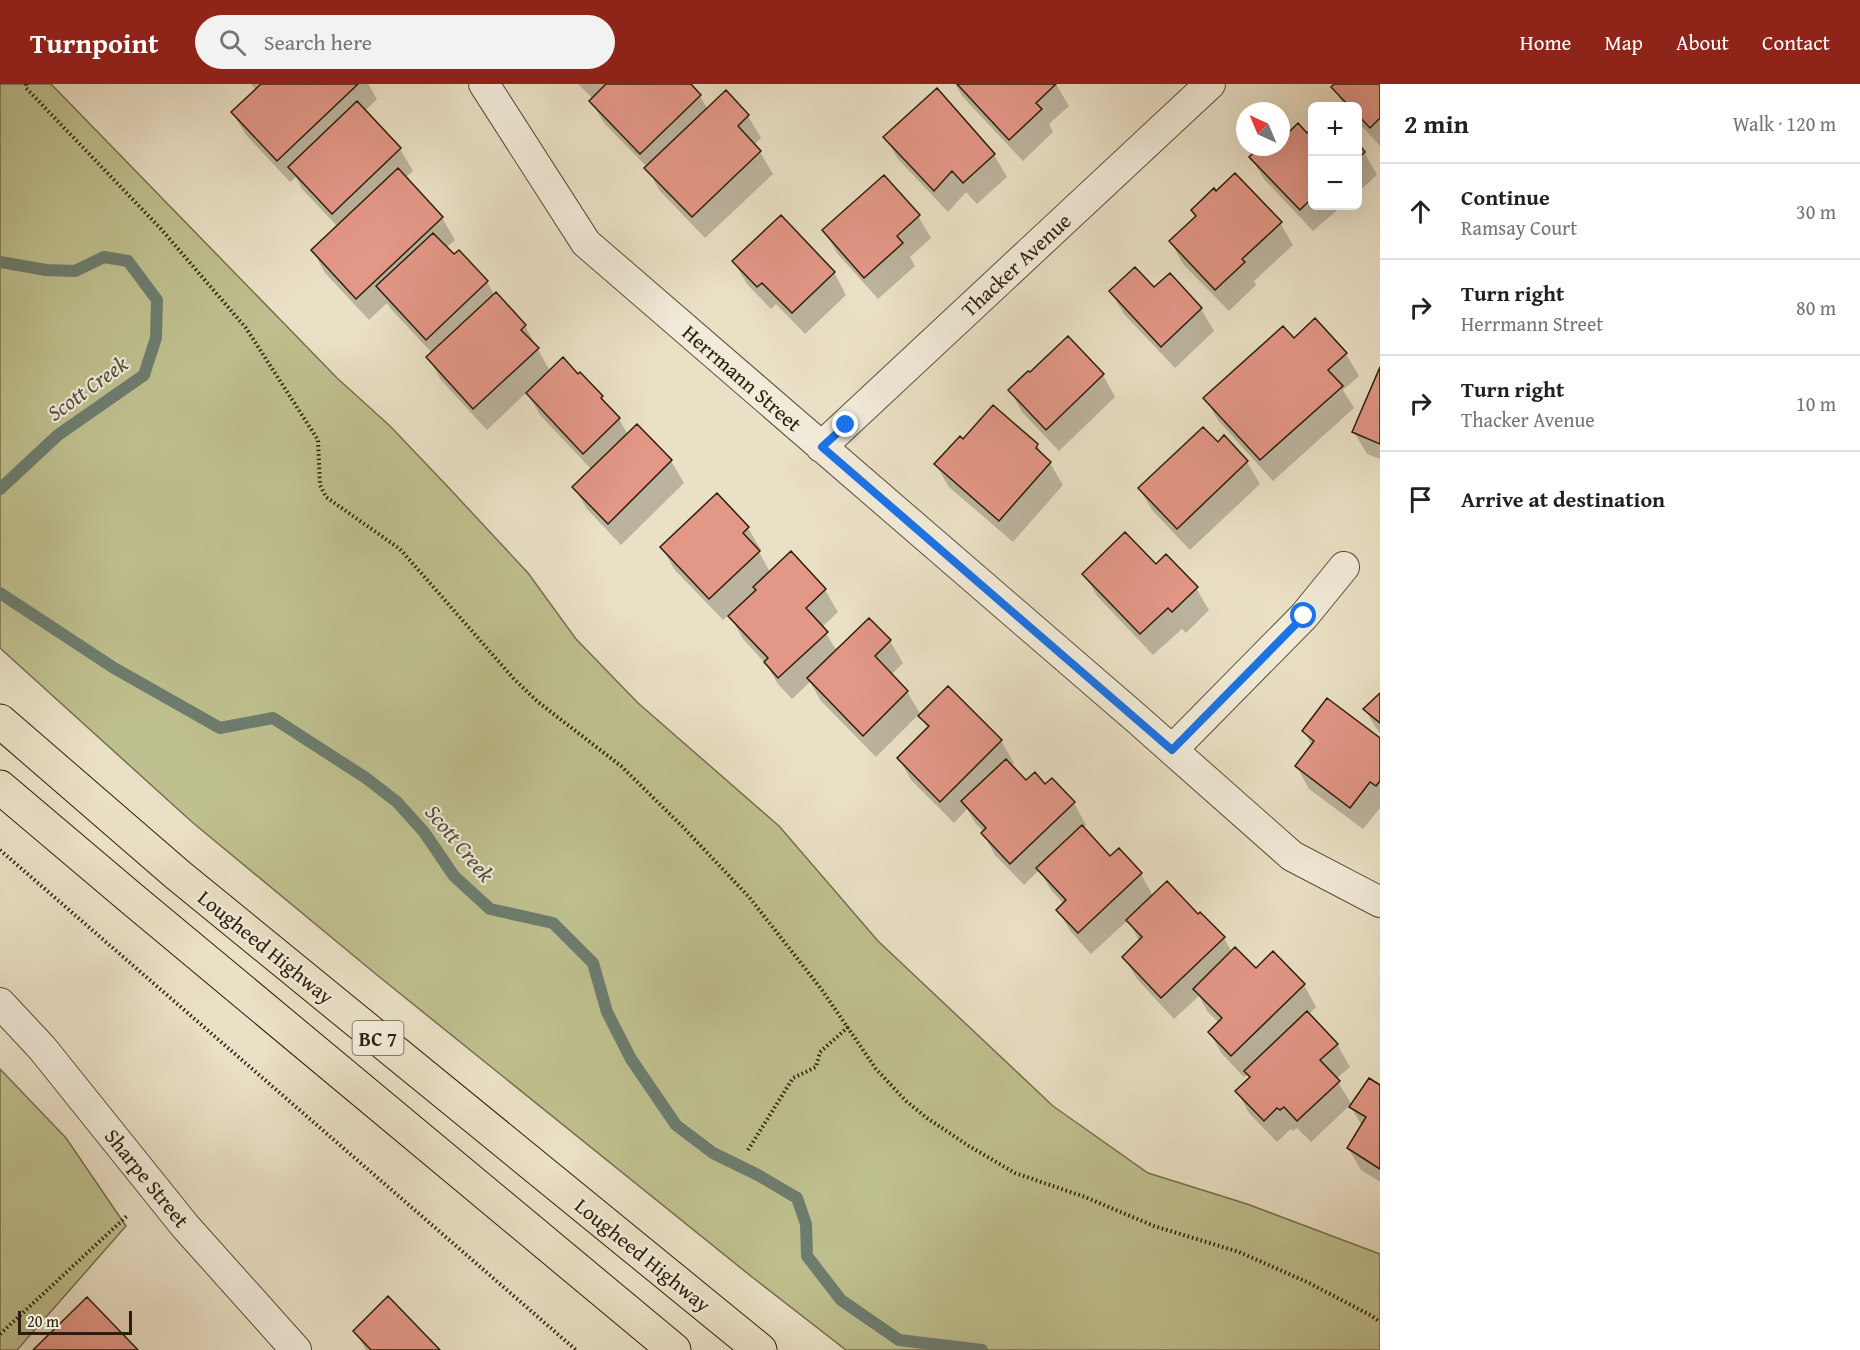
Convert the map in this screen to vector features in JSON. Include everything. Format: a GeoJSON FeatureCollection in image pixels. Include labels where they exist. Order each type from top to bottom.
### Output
{"type":"FeatureCollection","features":[{"type":"Feature","properties":{"kind":"main road","name":"Lougheed Highway"},"geometry":{"type":"LineString","coordinates":[[0,721],[177,874],[760,1350]]}},
{"type":"Feature","properties":{"kind":"main road","name":"BC 7"},"geometry":{"type":"LineString","coordinates":[[0,787],[149,914],[674,1350]]}},
{"type":"Feature","properties":{"kind":"street","name":"Herrmann Street"},"geometry":{"type":"LineString","coordinates":[[484,84],[586,243],[1292,856],[1380,902]]}},
{"type":"Feature","properties":{"kind":"street","name":"Thacker Avenue"},"geometry":{"type":"LineString","coordinates":[[822,447],[1210,84]]}},
{"type":"Feature","properties":{"kind":"street"},"geometry":{"type":"LineString","coordinates":[[1172,750],[1304,616],[1344,567]]}},
{"type":"Feature","properties":{"kind":"street","name":"Sharpe Street"},"geometry":{"type":"LineString","coordinates":[[0,1004],[42,1048],[185,1226],[296,1350]]}},
{"type":"Feature","properties":{"kind":"path"},"geometry":{"type":"LineString","coordinates":[[26,84],[26,88],[161,229],[246,328],[318,440],[320,485],[327,496],[400,549],[514,679],[538,702],[621,766],[681,825],[749,897],[822,990],[876,1069],[906,1101],[969,1146],[1015,1173],[1085,1197],[1154,1226],[1239,1252],[1307,1282],[1372,1316],[1380,1323]]}},
{"type":"Feature","properties":{"kind":"path"},"geometry":{"type":"LineString","coordinates":[[0,850],[576,1350]]}},
{"type":"Feature","properties":{"kind":"path"},"geometry":{"type":"LineString","coordinates":[[748,1150],[793,1078],[816,1067],[820,1052],[848,1027]]}},
{"type":"Feature","properties":{"kind":"path"},"geometry":{"type":"LineString","coordinates":[[0,1334],[128,1215]]}},
{"type":"Feature","properties":{"kind":"green space"},"geometry":{"type":"Polygon","coordinates":[[[0,84],[51,84],[337,378],[390,426],[449,488],[528,573],[576,639],[638,703],[779,826],[878,941],[1053,1106],[1148,1173],[1247,1204],[1380,1254],[1380,1350],[846,1350],[377,975],[192,822],[0,648],[0,84]]]}},
{"type":"Feature","properties":{"kind":"green space"},"geometry":{"type":"Polygon","coordinates":[[[0,1069],[66,1138],[126,1226],[17,1350],[0,1350],[0,1069]]]}},
{"type":"Feature","properties":{"kind":"building"},"geometry":{"type":"Polygon","coordinates":[[[261,84],[358,84],[277,161],[231,112],[261,84]]]}},
{"type":"Feature","properties":{"kind":"building"},"geometry":{"type":"Polygon","coordinates":[[[606,84],[691,84],[701,95],[640,154],[589,101],[606,84]]]}},
{"type":"Feature","properties":{"kind":"building"},"geometry":{"type":"Polygon","coordinates":[[[957,84],[1056,84],[1036,103],[1042,109],[1009,140],[957,84]]]}},
{"type":"Feature","properties":{"kind":"building"},"geometry":{"type":"Polygon","coordinates":[[[1334,84],[1380,84],[1380,118],[1370,128],[1362,119],[1362,102],[1345,102],[1331,87],[1334,84]]]}},
{"type":"Feature","properties":{"kind":"building"},"geometry":{"type":"Polygon","coordinates":[[[937,88],[995,154],[963,183],[952,171],[934,191],[883,137],[937,88]]]}},
{"type":"Feature","properties":{"kind":"building"},"geometry":{"type":"Polygon","coordinates":[[[726,90],[749,115],[738,126],[761,151],[692,217],[644,168],[726,90]]]}},
{"type":"Feature","properties":{"kind":"building"},"geometry":{"type":"Polygon","coordinates":[[[357,101],[401,148],[332,214],[288,167],[357,101]]]}},
{"type":"Feature","properties":{"kind":"building"},"geometry":{"type":"Polygon","coordinates":[[[1298,123],[1308,132],[1308,202],[1300,210],[1249,157],[1290,156],[1290,131],[1298,123]]]}},
{"type":"Feature","properties":{"kind":"building"},"geometry":{"type":"Polygon","coordinates":[[[398,168],[443,217],[356,299],[311,250],[398,168]]]}},
{"type":"Feature","properties":{"kind":"building"},"geometry":{"type":"Polygon","coordinates":[[[1235,173],[1282,222],[1242,259],[1245,262],[1215,290],[1169,241],[1196,216],[1191,210],[1214,188],[1216,191],[1235,173]]]}},
{"type":"Feature","properties":{"kind":"building"},"geometry":{"type":"Polygon","coordinates":[[[884,175],[920,215],[897,236],[903,243],[864,278],[822,230],[884,175]]]}},
{"type":"Feature","properties":{"kind":"building"},"geometry":{"type":"Polygon","coordinates":[[[781,215],[835,272],[792,313],[762,283],[757,287],[732,261],[781,215]]]}},
{"type":"Feature","properties":{"kind":"building"},"geometry":{"type":"Polygon","coordinates":[[[433,233],[454,254],[459,250],[488,281],[426,340],[376,286],[433,233]]]}},
{"type":"Feature","properties":{"kind":"building"},"geometry":{"type":"Polygon","coordinates":[[[1135,267],[1154,287],[1170,273],[1202,308],[1161,347],[1109,291],[1135,267]]]}},
{"type":"Feature","properties":{"kind":"building"},"geometry":{"type":"Polygon","coordinates":[[[496,292],[526,325],[521,330],[539,348],[473,409],[426,357],[496,292]]]}},
{"type":"Feature","properties":{"kind":"building"},"geometry":{"type":"Polygon","coordinates":[[[1315,318],[1347,353],[1328,370],[1343,386],[1260,460],[1203,398],[1283,326],[1294,338],[1315,318]]]}},
{"type":"Feature","properties":{"kind":"building"},"geometry":{"type":"Polygon","coordinates":[[[1068,336],[1104,374],[1046,430],[1008,390],[1068,336]]]}},
{"type":"Feature","properties":{"kind":"building"},"geometry":{"type":"Polygon","coordinates":[[[563,357],[603,396],[601,398],[620,418],[583,454],[526,393],[563,357]]]}},
{"type":"Feature","properties":{"kind":"building"},"geometry":{"type":"Polygon","coordinates":[[[1380,367],[1380,444],[1352,432],[1380,367]]]}},
{"type":"Feature","properties":{"kind":"building"},"geometry":{"type":"Polygon","coordinates":[[[993,405],[1038,444],[1036,448],[1051,462],[999,521],[934,464],[960,436],[963,439],[993,405]]]}},
{"type":"Feature","properties":{"kind":"building"},"geometry":{"type":"Polygon","coordinates":[[[637,424],[672,460],[608,524],[572,487],[637,424]]]}},
{"type":"Feature","properties":{"kind":"building"},"geometry":{"type":"Polygon","coordinates":[[[1203,427],[1218,442],[1224,435],[1248,461],[1177,529],[1138,488],[1203,427]]]}},
{"type":"Feature","properties":{"kind":"building"},"geometry":{"type":"Polygon","coordinates":[[[717,493],[749,527],[743,533],[760,551],[709,599],[660,547],[717,493]]]}},
{"type":"Feature","properties":{"kind":"building"},"geometry":{"type":"Polygon","coordinates":[[[1125,532],[1156,564],[1166,554],[1198,587],[1172,612],[1168,608],[1140,634],[1082,574],[1125,532]]]}},
{"type":"Feature","properties":{"kind":"building"},"geometry":{"type":"Polygon","coordinates":[[[791,551],[826,589],[806,608],[828,632],[778,678],[764,662],[768,658],[728,616],[756,590],[753,587],[791,551]]]}},
{"type":"Feature","properties":{"kind":"building"},"geometry":{"type":"Polygon","coordinates":[[[869,618],[891,640],[875,656],[908,691],[863,736],[807,678],[869,618]]]}},
{"type":"Feature","properties":{"kind":"building"},"geometry":{"type":"Polygon","coordinates":[[[948,686],[1002,740],[940,802],[897,758],[929,726],[918,716],[948,686]]]}},
{"type":"Feature","properties":{"kind":"building"},"geometry":{"type":"Polygon","coordinates":[[[1380,693],[1380,723],[1363,709],[1380,693]]]}},
{"type":"Feature","properties":{"kind":"building"},"geometry":{"type":"Polygon","coordinates":[[[1327,698],[1380,738],[1380,781],[1376,786],[1370,782],[1350,808],[1295,766],[1314,741],[1302,731],[1327,698]]]}},
{"type":"Feature","properties":{"kind":"building"},"geometry":{"type":"Polygon","coordinates":[[[1006,759],[1026,780],[1035,772],[1045,784],[1052,778],[1075,802],[1010,864],[981,833],[986,828],[961,801],[1006,759]]]}},
{"type":"Feature","properties":{"kind":"building"},"geometry":{"type":"Polygon","coordinates":[[[1082,825],[1110,856],[1119,848],[1142,873],[1078,933],[1056,910],[1066,900],[1036,868],[1082,825]]]}},
{"type":"Feature","properties":{"kind":"building"},"geometry":{"type":"Polygon","coordinates":[[[1167,881],[1198,914],[1200,912],[1225,937],[1161,998],[1122,957],[1142,937],[1126,920],[1167,881]]]}},
{"type":"Feature","properties":{"kind":"building"},"geometry":{"type":"Polygon","coordinates":[[[1235,947],[1256,968],[1273,951],[1305,984],[1231,1056],[1208,1032],[1222,1018],[1193,989],[1235,947]]]}},
{"type":"Feature","properties":{"kind":"building"},"geometry":{"type":"Polygon","coordinates":[[[1307,1011],[1338,1044],[1320,1060],[1340,1081],[1297,1121],[1284,1107],[1280,1110],[1277,1108],[1264,1121],[1235,1091],[1250,1077],[1244,1071],[1307,1011]]]}},
{"type":"Feature","properties":{"kind":"building"},"geometry":{"type":"Polygon","coordinates":[[[1369,1078],[1380,1085],[1380,1169],[1347,1148],[1366,1117],[1349,1107],[1369,1078]]]}},
{"type":"Feature","properties":{"kind":"building"},"geometry":{"type":"Polygon","coordinates":[[[388,1296],[440,1350],[371,1350],[353,1331],[388,1296]]]}},
{"type":"Feature","properties":{"kind":"building"},"geometry":{"type":"Polygon","coordinates":[[[87,1297],[138,1350],[33,1350],[87,1297]]]}},
{"type":"Feature","properties":{"kind":"waterway","name":"Scott Creek"},"geometry":{"type":"LineString","coordinates":[[0,262],[46,270],[75,271],[104,257],[128,261],[157,300],[156,338],[144,375],[58,435],[0,489]]}},
{"type":"Feature","properties":{"kind":"waterway","name":"Scott Creek"},"geometry":{"type":"LineString","coordinates":[[0,593],[114,668],[220,728],[273,718],[366,778],[397,802],[424,832],[454,876],[490,909],[553,923],[593,963],[607,1012],[631,1059],[676,1125],[713,1153],[758,1175],[797,1198],[806,1224],[807,1256],[841,1300],[899,1340],[982,1350]]}},
{"type":"Feature","properties":{"kind":"route"},"geometry":{"type":"LineString","coordinates":[[846,425],[822,447],[1172,750],[1304,616]]}}]}
